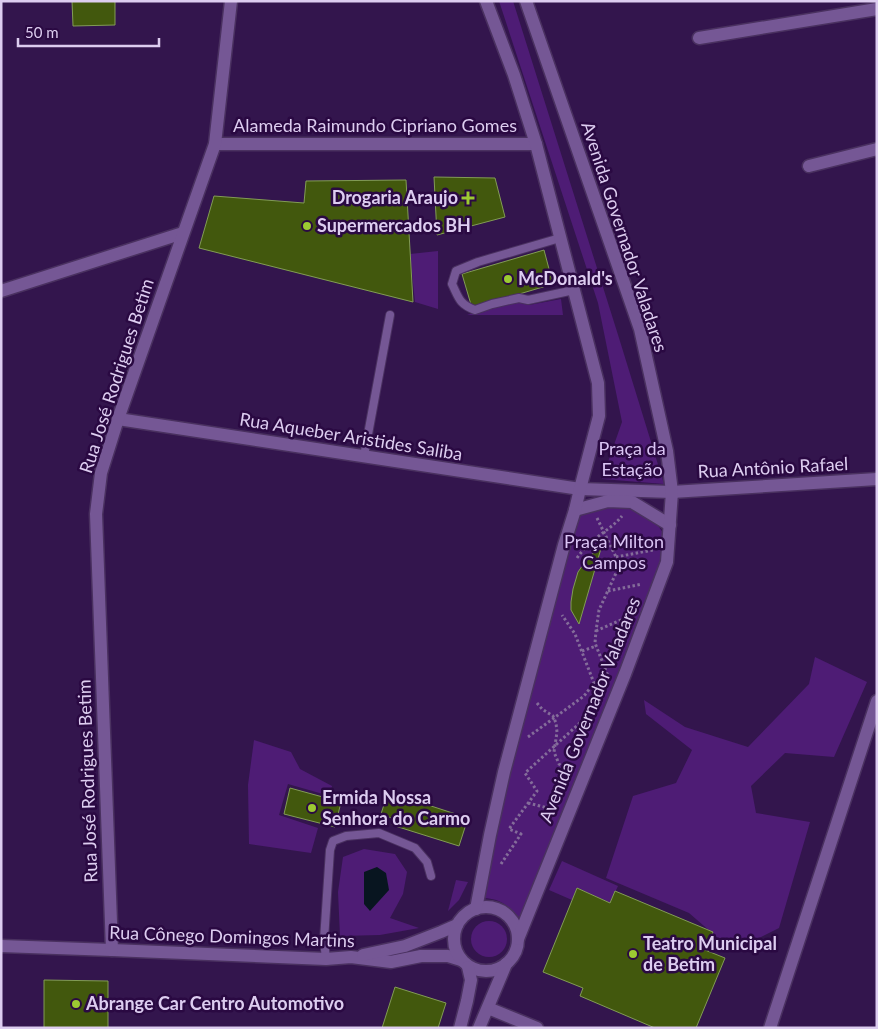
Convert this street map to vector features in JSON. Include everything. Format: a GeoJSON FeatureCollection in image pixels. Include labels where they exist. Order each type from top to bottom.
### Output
{"type":"FeatureCollection","features":[{"type":"Feature","properties":{"kind":"street","name":"Rua José Rodrigues Betim"},"geometry":{"type":"LineString","coordinates":[[112,950],[96,514],[101,474],[118,419],[214,144],[231,1]]}},
{"type":"Feature","properties":{"kind":"street"},"geometry":{"type":"LineString","coordinates":[[476,908],[504,772],[599,416],[598,383],[536,144],[514,75],[486,1]]}},
{"type":"Feature","properties":{"kind":"street","name":"Avenida Governador Valadares"},"geometry":{"type":"LineString","coordinates":[[518,939],[625,674],[667,562],[672,492],[668,451],[640,329],[526,1]]}},
{"type":"Feature","properties":{"kind":"street"},"geometry":{"type":"LineString","coordinates":[[699,38],[877,9]]}},
{"type":"Feature","properties":{"kind":"street","name":"Alameda Raimundo Cipriano Gomes"},"geometry":{"type":"LineString","coordinates":[[214,144],[536,144]]}},
{"type":"Feature","properties":{"kind":"street"},"geometry":{"type":"LineString","coordinates":[[809,166],[877,149]]}},
{"type":"Feature","properties":{"kind":"street"},"geometry":{"type":"LineString","coordinates":[[1,291],[183,233]]}},
{"type":"Feature","properties":{"kind":"street","name":"Rua Aqueber Aristides Saliba"},"geometry":{"type":"LineString","coordinates":[[118,419],[580,489],[672,492]]}},
{"type":"Feature","properties":{"kind":"street","name":"Rua Antônio Rafael"},"geometry":{"type":"LineString","coordinates":[[672,492],[877,480]]}},
{"type":"Feature","properties":{"kind":"street"},"geometry":{"type":"LineString","coordinates":[[575,510],[608,501],[632,502],[670,525]]}},
{"type":"Feature","properties":{"kind":"street"},"geometry":{"type":"LineString","coordinates":[[770,1028],[877,701]]}},
{"type":"Feature","properties":{"kind":"street"},"geometry":{"type":"LineString","coordinates":[[460,1028],[471,980],[465,963],[456,952],[454,934],[457,925],[468,912],[476,908],[485,907],[501,911],[508,916],[513,922],[518,939],[516,948],[506,964],[479,1028]]}},
{"type":"Feature","properties":{"kind":"street"},"geometry":{"type":"LineString","coordinates":[[351,957],[405,946],[457,925]]}},
{"type":"Feature","properties":{"kind":"street","name":"Rua Cônego Domingos Martins"},"geometry":{"type":"LineString","coordinates":[[1,946],[326,959],[351,957],[390,962],[422,956],[448,956],[465,963]]}},
{"type":"Feature","properties":{"kind":"street"},"geometry":{"type":"LineString","coordinates":[[465,963],[482,971],[491,971],[506,964]]}},
{"type":"Feature","properties":{"kind":"street"},"geometry":{"type":"LineString","coordinates":[[488,1008],[537,1028]]}},
{"type":"Feature","properties":{"kind":"lane"},"geometry":{"type":"LineString","coordinates":[[560,238],[478,262],[456,271],[452,284],[461,303],[475,310],[519,298],[528,300],[574,290]]}},
{"type":"Feature","properties":{"kind":"lane"},"geometry":{"type":"LineString","coordinates":[[364,456],[390,315]]}},
{"type":"Feature","properties":{"kind":"lane"},"geometry":{"type":"LineString","coordinates":[[326,959],[324,940],[330,850],[333,841],[346,836],[379,833],[415,848],[427,862],[431,876]]}},
{"type":"Feature","properties":{"kind":"path"},"geometry":{"type":"LineString","coordinates":[[597,510],[597,518],[616,557],[616,573],[599,610],[595,643],[609,680],[612,670]]}},
{"type":"Feature","properties":{"kind":"path"},"geometry":{"type":"LineString","coordinates":[[574,563],[593,540],[614,524],[623,514]]}},
{"type":"Feature","properties":{"kind":"path"},"geometry":{"type":"LineString","coordinates":[[616,557],[653,549],[653,552]]}},
{"type":"Feature","properties":{"kind":"path"},"geometry":{"type":"LineString","coordinates":[[608,591],[645,583],[643,591]]}},
{"type":"Feature","properties":{"kind":"path"},"geometry":{"type":"LineString","coordinates":[[529,730],[526,739],[584,696],[594,683],[575,634],[559,610],[557,620]]}},
{"type":"Feature","properties":{"kind":"path"},"geometry":{"type":"LineString","coordinates":[[596,631],[635,614],[632,622]]}},
{"type":"Feature","properties":{"kind":"path"},"geometry":{"type":"LineString","coordinates":[[582,650],[596,646]]}},
{"type":"Feature","properties":{"kind":"path"},"geometry":{"type":"LineString","coordinates":[[534,712],[539,694]]}},
{"type":"Feature","properties":{"kind":"path"},"geometry":{"type":"LineString","coordinates":[[537,704],[553,716],[557,732],[554,752],[559,764],[569,773]]}},
{"type":"Feature","properties":{"kind":"path"},"geometry":{"type":"LineString","coordinates":[[498,862],[497,871],[521,834],[509,829],[537,791],[525,773],[597,707],[593,715]]}},
{"type":"Feature","properties":{"kind":"path"},"geometry":{"type":"LineString","coordinates":[[566,780],[572,764]]}},
{"type":"Feature","properties":{"kind":"path"},"geometry":{"type":"LineString","coordinates":[[528,803],[552,809],[556,802]]}},
{"type":"Feature","properties":{"kind":"green space","name":"Praça da Estação"},"geometry":{"type":"Polygon","coordinates":[[[499,1],[513,1],[664,484],[602,479],[622,422],[598,303],[499,1]]]}},
{"type":"Feature","properties":{"kind":"green space"},"geometry":{"type":"Polygon","coordinates":[[[438,251],[438,309],[415,302],[410,254],[438,251]]]}},
{"type":"Feature","properties":{"kind":"green space"},"geometry":{"type":"Polygon","coordinates":[[[561,299],[563,315],[467,315],[514,301],[529,305],[561,299]]]}},
{"type":"Feature","properties":{"kind":"green space","name":"Praça Milton Campos"},"geometry":{"type":"Polygon","coordinates":[[[608,502],[634,507],[657,524],[663,533],[666,550],[625,668],[519,920],[512,910],[500,901],[483,898],[495,825],[578,512],[608,502]]]}},
{"type":"Feature","properties":{"kind":"green space"},"geometry":{"type":"Polygon","coordinates":[[[815,657],[867,682],[834,757],[785,753],[751,786],[756,813],[810,822],[779,928],[733,951],[689,913],[606,878],[633,796],[676,783],[692,750],[646,714],[644,700],[685,727],[748,747],[809,684],[815,657]]]}},
{"type":"Feature","properties":{"kind":"green space"},"geometry":{"type":"Polygon","coordinates":[[[254,740],[291,752],[300,769],[332,786],[330,796],[288,784],[279,815],[318,828],[311,853],[249,844],[248,785],[254,740]]]}},
{"type":"Feature","properties":{"kind":"green space"},"geometry":{"type":"Polygon","coordinates":[[[364,849],[395,854],[407,872],[403,894],[390,918],[419,928],[380,935],[340,936],[338,892],[343,857],[364,849]]]}},
{"type":"Feature","properties":{"kind":"green space"},"geometry":{"type":"Polygon","coordinates":[[[562,861],[618,886],[610,903],[577,888],[572,900],[549,890],[562,861]]]}},
{"type":"Feature","properties":{"kind":"green space"},"geometry":{"type":"Polygon","coordinates":[[[456,880],[468,882],[459,900],[448,911],[456,880]]]}},
{"type":"Feature","properties":{"kind":"green space"},"geometry":{"type":"Polygon","coordinates":[[[489,921],[496,922],[502,926],[506,932],[506,946],[502,952],[496,956],[489,957],[482,956],[476,952],[472,946],[471,939],[472,932],[476,926],[482,922],[489,921]]]}},
{"type":"Feature","properties":{"kind":"water"},"geometry":{"type":"Polygon","coordinates":[[[377,867],[386,873],[389,890],[370,911],[364,904],[364,872],[377,867]]]}},
{"type":"Feature","properties":{"kind":"building"},"geometry":{"type":"Polygon","coordinates":[[[72,1],[115,1],[115,25],[73,26],[72,1]]]}},
{"type":"Feature","properties":{"kind":"building","name":"Drogaria Araujo"},"geometry":{"type":"Polygon","coordinates":[[[434,177],[495,178],[505,217],[437,235],[434,177]]]}},
{"type":"Feature","properties":{"kind":"building","name":"Supermercados BH"},"geometry":{"type":"Polygon","coordinates":[[[406,180],[413,302],[199,248],[214,196],[304,203],[306,181],[406,180]]]}},
{"type":"Feature","properties":{"kind":"building","name":"McDonald's"},"geometry":{"type":"Polygon","coordinates":[[[544,250],[553,284],[472,308],[462,274],[544,250]]]}},
{"type":"Feature","properties":{"kind":"building"},"geometry":{"type":"Polygon","coordinates":[[[602,545],[579,624],[571,610],[573,589],[578,572],[587,559],[602,545]]]}},
{"type":"Feature","properties":{"kind":"building","name":"Ermida Nossa Senhora do Carmo"},"geometry":{"type":"Polygon","coordinates":[[[290,788],[341,802],[335,827],[284,814],[290,788]]]}},
{"type":"Feature","properties":{"kind":"building"},"geometry":{"type":"Polygon","coordinates":[[[388,792],[468,818],[459,846],[392,825],[394,819],[381,814],[388,792]]]}},
{"type":"Feature","properties":{"kind":"building","name":"Teatro Municipal de Betim"},"geometry":{"type":"Polygon","coordinates":[[[577,888],[610,903],[615,891],[713,932],[705,950],[725,958],[696,1028],[655,1028],[580,996],[583,988],[543,972],[577,888]]]}},
{"type":"Feature","properties":{"kind":"building","name":"Abrange Car Centro Automotivo"},"geometry":{"type":"Polygon","coordinates":[[[44,980],[108,981],[108,1028],[44,1028],[44,980]]]}},
{"type":"Feature","properties":{"kind":"building"},"geometry":{"type":"Polygon","coordinates":[[[395,987],[446,1003],[438,1028],[382,1028],[395,987]]]}},
{"type":"Feature","properties":{"kind":"place","name":"Drogaria Araujo"},"geometry":{"type":"Point","coordinates":[468,198]}},
{"type":"Feature","properties":{"kind":"place","name":"Supermercados BH"},"geometry":{"type":"Point","coordinates":[307,226]}},
{"type":"Feature","properties":{"kind":"place","name":"McDonald's"},"geometry":{"type":"Point","coordinates":[508,279]}},
{"type":"Feature","properties":{"kind":"place","name":"Ermida Nossa Senhora do Carmo"},"geometry":{"type":"Point","coordinates":[312,808]}},
{"type":"Feature","properties":{"kind":"place","name":"Teatro Municipal de Betim"},"geometry":{"type":"Point","coordinates":[633,954]}},
{"type":"Feature","properties":{"kind":"place","name":"Abrange Car Centro Automotivo"},"geometry":{"type":"Point","coordinates":[76,1004]}}]}
